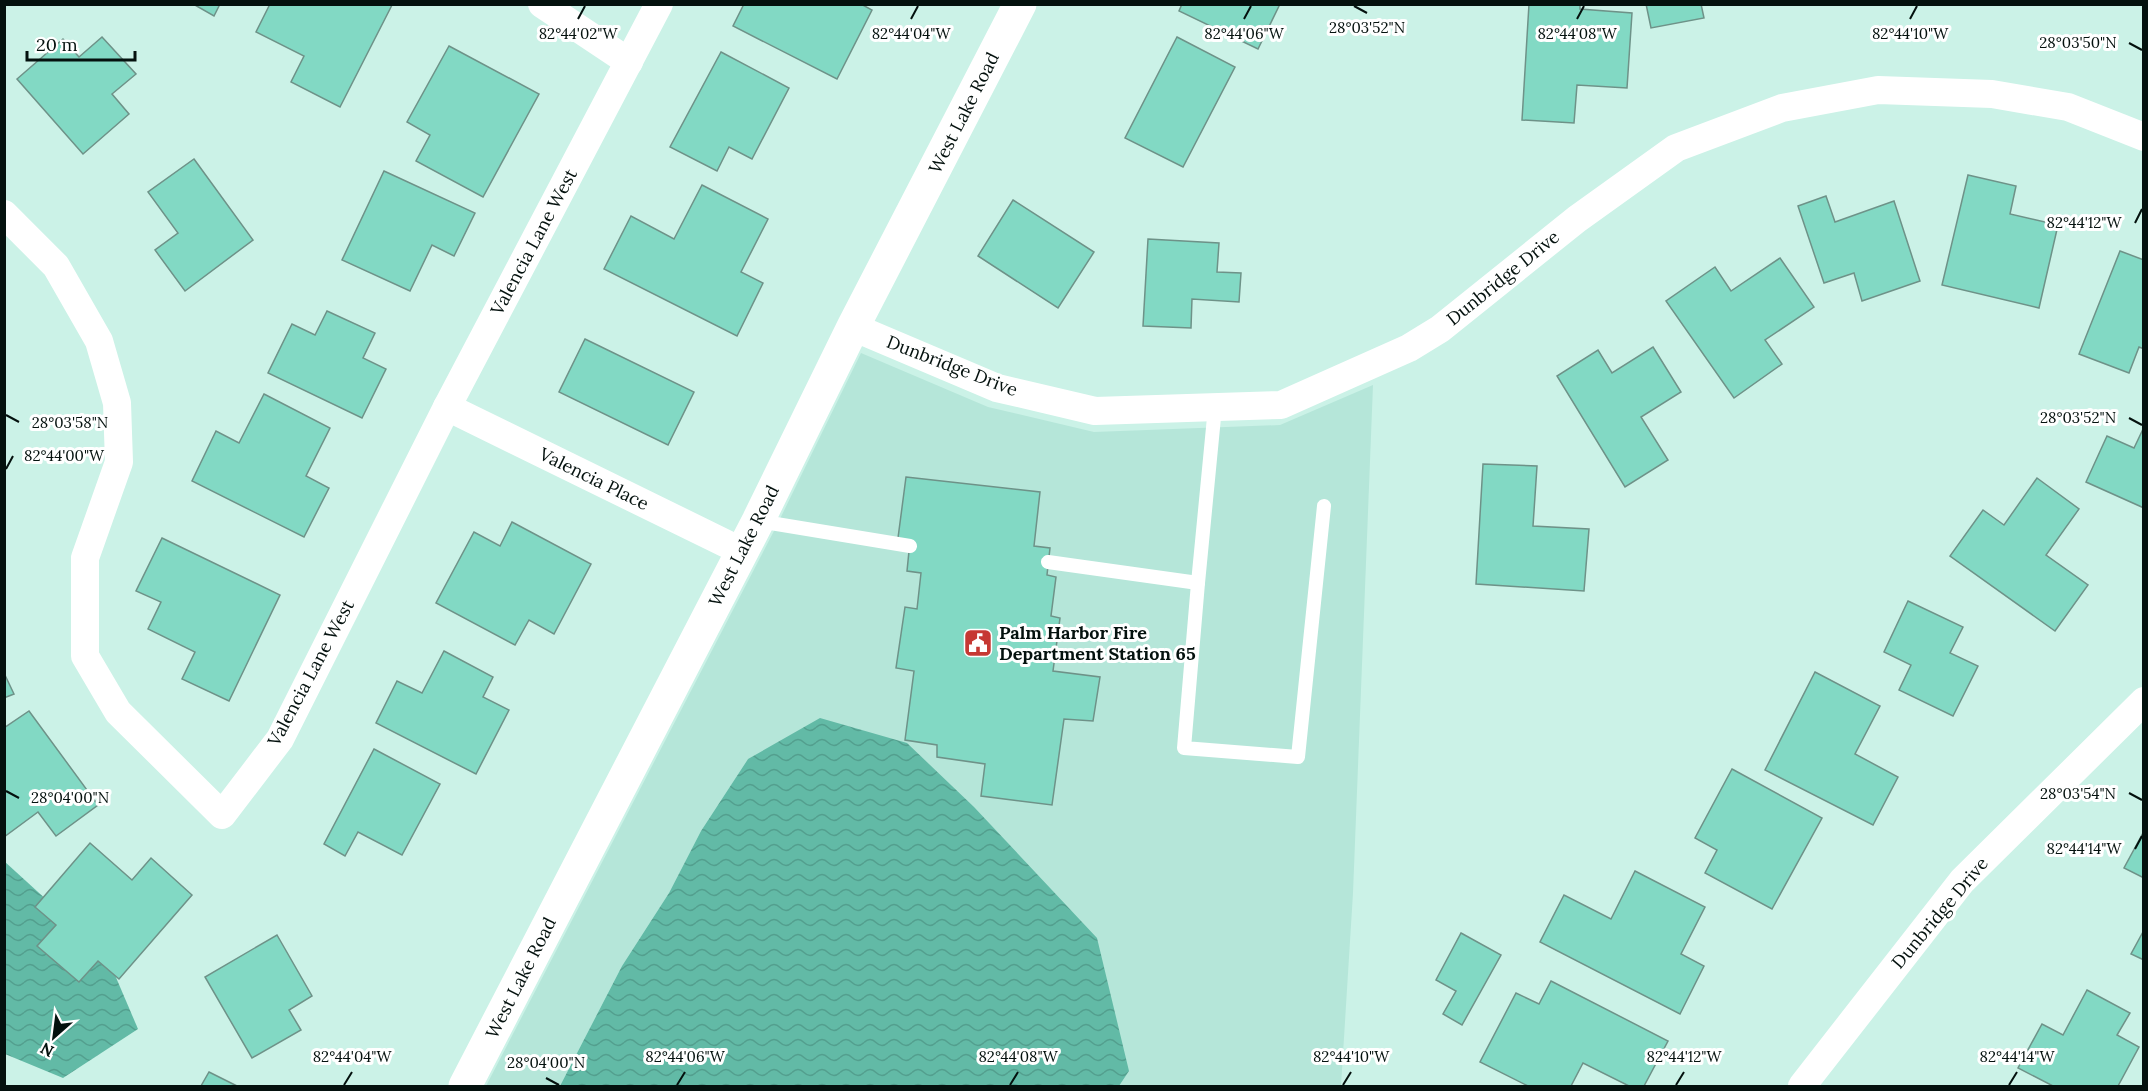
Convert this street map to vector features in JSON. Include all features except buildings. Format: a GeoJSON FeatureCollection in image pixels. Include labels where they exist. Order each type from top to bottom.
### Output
{"type":"FeatureCollection","features":[{"type":"Feature","properties":{"kind":"street"},"geometry":{"type":"LineString","coordinates":[[542,4],[629,62]]}},
{"type":"Feature","properties":{"kind":"street","name":"Valencia Lane West"},"geometry":{"type":"LineString","coordinates":[[4,213],[56,266],[99,341],[117,403],[119,462],[84,558],[86,656],[118,712],[222,815],[280,739],[447,407],[659,4]]}},
{"type":"Feature","properties":{"kind":"street","name":"West Lake Road"},"geometry":{"type":"LineString","coordinates":[[465,1086],[758,521],[853,327],[1020,4]]}},
{"type":"Feature","properties":{"kind":"street","name":"Dunbridge Drive"},"geometry":{"type":"LineString","coordinates":[[853,327],[997,388],[1095,411],[1281,405],[1409,348],[1440,329],[1577,219],[1676,148],[1782,108],[1878,90],[1992,94],[2068,107],[2144,137]]}},
{"type":"Feature","properties":{"kind":"street","name":"Valencia Place"},"geometry":{"type":"LineString","coordinates":[[447,407],[741,551]]}},
{"type":"Feature","properties":{"kind":"street","name":"Dunbridge Drive"},"geometry":{"type":"LineString","coordinates":[[1802,1086],[1962,881],[2144,701]]}},
{"type":"Feature","properties":{"kind":"lane"},"geometry":{"type":"LineString","coordinates":[[1215,407],[1184,748],[1298,757],[1324,506]]}},
{"type":"Feature","properties":{"kind":"lane"},"geometry":{"type":"LineString","coordinates":[[758,521],[910,546]]}},
{"type":"Feature","properties":{"kind":"lane"},"geometry":{"type":"LineString","coordinates":[[1048,562],[1198,583]]}},
{"type":"Feature","properties":{"kind":"shaded area"},"geometry":{"type":"Polygon","coordinates":[[[861,353],[988,407],[1094,432],[1280,425],[1373,385],[1353,893],[1341,1086],[1119,1086],[1129,1071],[748,759],[701,831],[669,893],[622,966],[560,1086],[486,1086],[775,529],[861,353]]]}},
{"type":"Feature","properties":{"kind":"water"},"geometry":{"type":"Polygon","coordinates":[[[820,718],[907,743],[974,807],[1097,938],[1129,1071],[1119,1086],[560,1086],[622,966],[669,893],[701,831],[748,759],[820,718]]]}},
{"type":"Feature","properties":{"kind":"water"},"geometry":{"type":"Polygon","coordinates":[[[4,861],[106,954],[138,1029],[63,1078],[5,1054],[4,861]]]}},
{"type":"Feature","properties":{"kind":"place","name":"Palm Harbor Fire Department Station 65"},"geometry":{"type":"Point","coordinates":[978,643]}}]}
